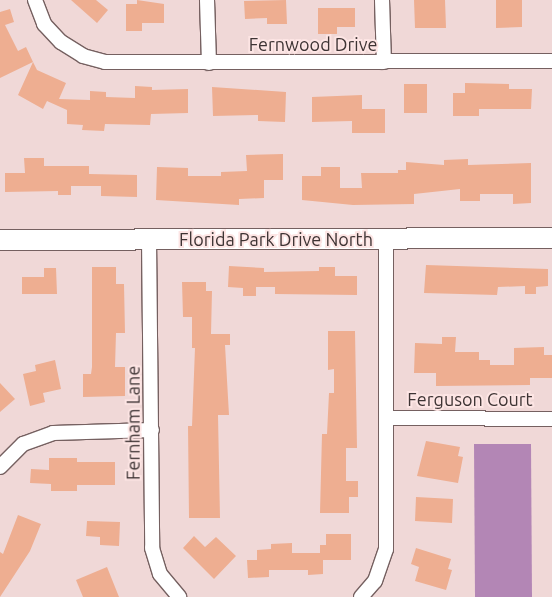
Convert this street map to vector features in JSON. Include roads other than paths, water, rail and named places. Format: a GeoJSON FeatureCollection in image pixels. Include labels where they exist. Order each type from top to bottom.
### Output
{"type":"FeatureCollection","features":[{"type":"Feature","properties":{"kind":"street","name":"Fernwood Drive"},"geometry":{"type":"LineString","coordinates":[[35,0],[50,31],[76,52],[106,62],[552,61]]}},
{"type":"Feature","properties":{"kind":"street"},"geometry":{"type":"LineString","coordinates":[[207,0],[209,63]]}},
{"type":"Feature","properties":{"kind":"street"},"geometry":{"type":"LineString","coordinates":[[382,0],[384,62]]}},
{"type":"Feature","properties":{"kind":"street"},"geometry":{"type":"LineString","coordinates":[[361,597],[375,582],[386,549],[388,418],[386,238]]}},
{"type":"Feature","properties":{"kind":"street","name":"Florida Park Drive North"},"geometry":{"type":"LineString","coordinates":[[0,240],[552,238]]}},
{"type":"Feature","properties":{"kind":"street","name":"Fernham Lane"},"geometry":{"type":"LineString","coordinates":[[150,239],[152,548],[160,574],[179,597]]}},
{"type":"Feature","properties":{"kind":"street","name":"Ferguson Court"},"geometry":{"type":"LineString","coordinates":[[388,418],[552,419]]}},
{"type":"Feature","properties":{"kind":"street"},"geometry":{"type":"LineString","coordinates":[[0,467],[23,444],[53,433],[152,430]]}}]}
